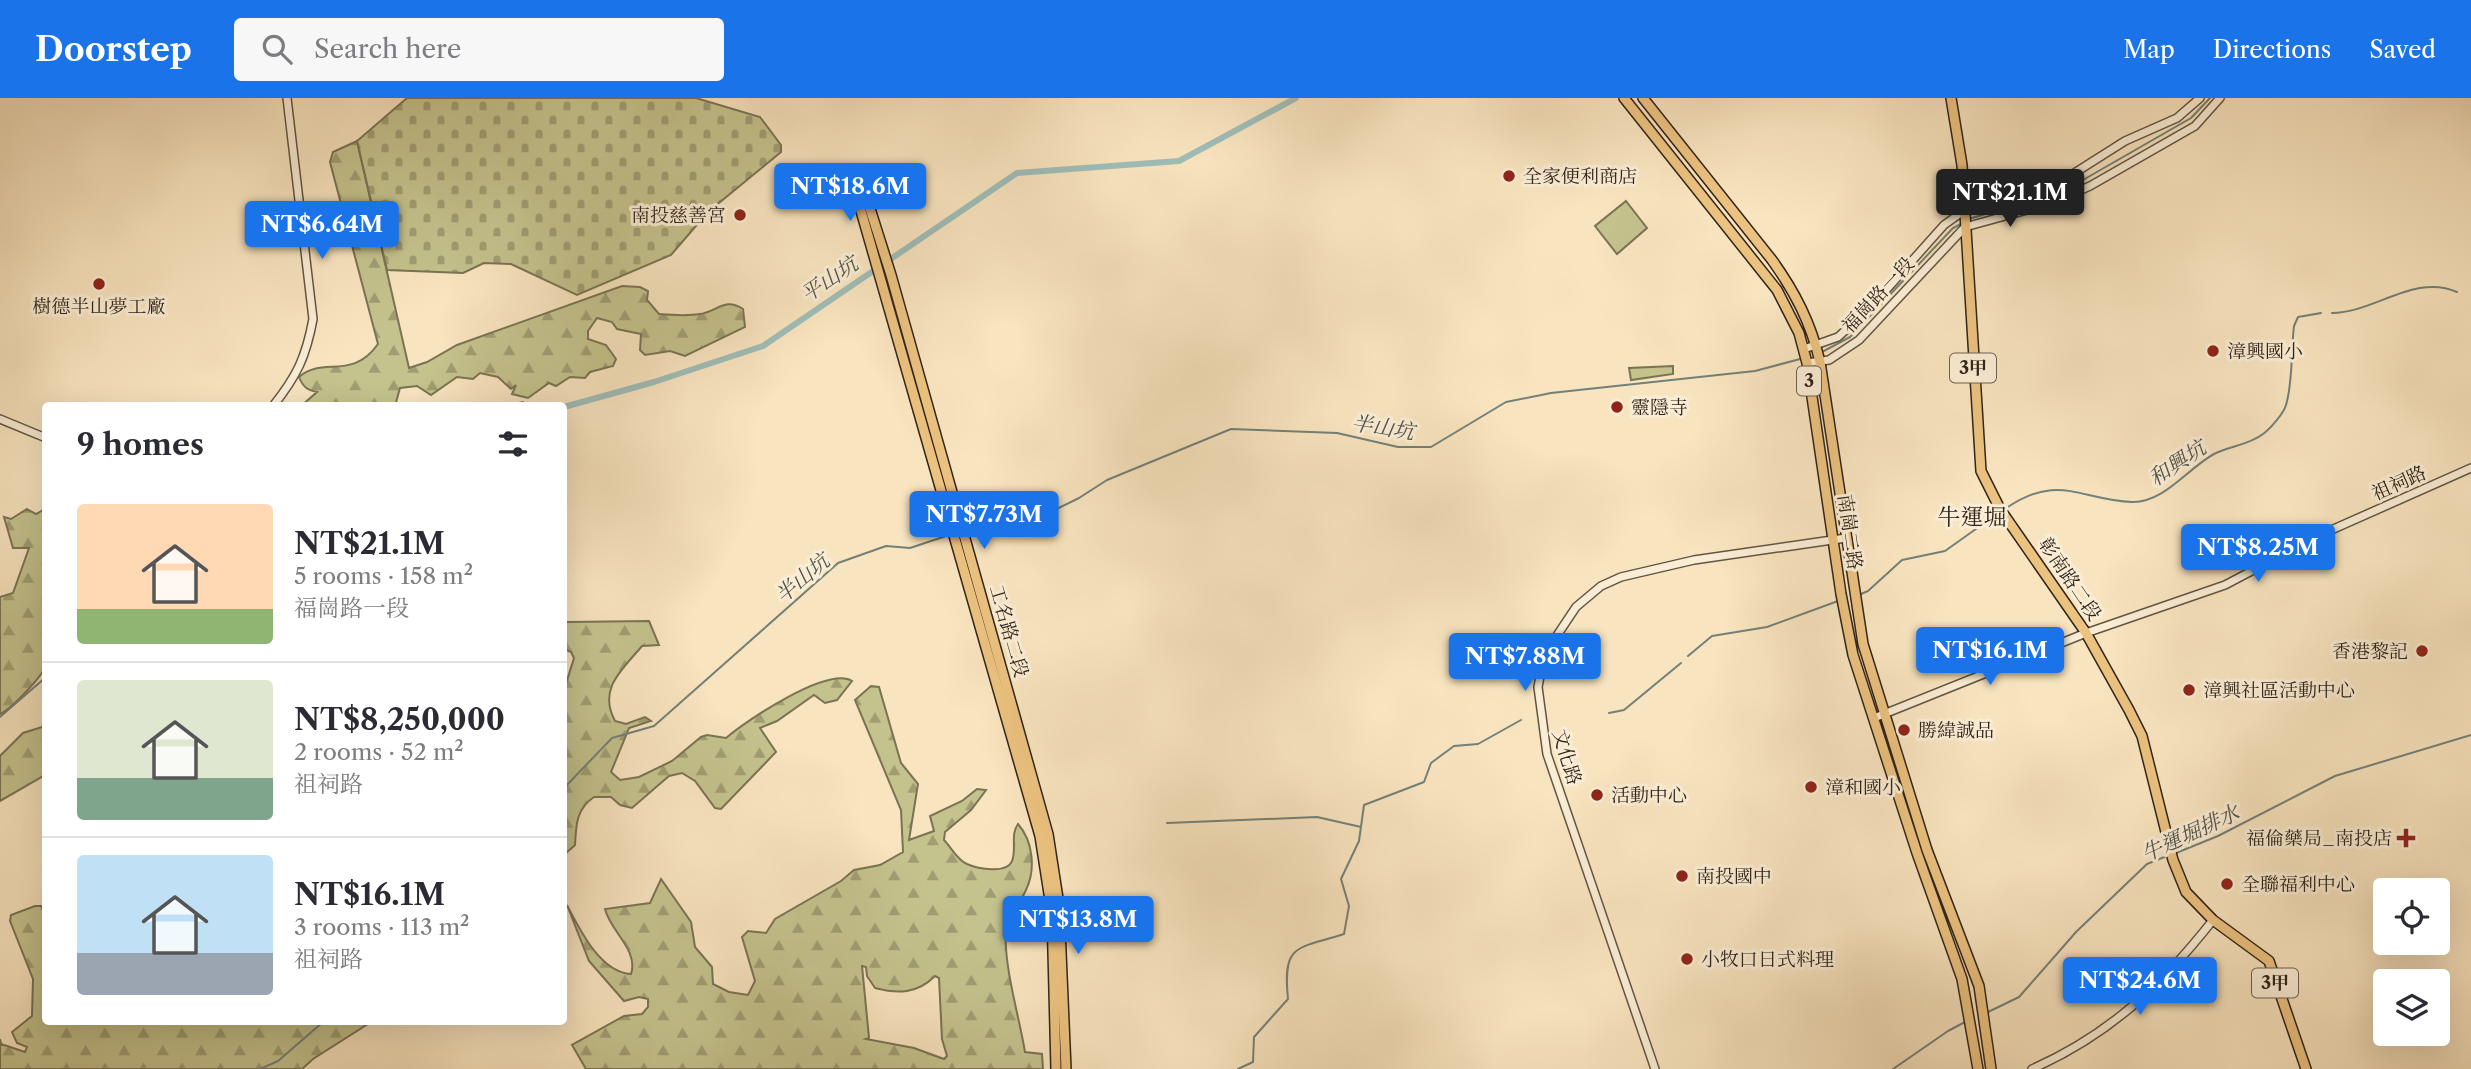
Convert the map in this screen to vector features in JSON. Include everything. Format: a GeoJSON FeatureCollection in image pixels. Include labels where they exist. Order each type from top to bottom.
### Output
{"type":"FeatureCollection","features":[{"type":"Feature","properties":{"kind":"main road","name":"南崗二路"},"geometry":{"type":"LineString","coordinates":[[1624,98],[1777,290],[1799,332],[1807,363],[1853,655],[1874,718],[1903,793],[1912,804],[1973,968],[1983,1008],[1991,1069]]}},
{"type":"Feature","properties":{"kind":"main road","name":"南崗二路"},"geometry":{"type":"LineString","coordinates":[[1643,98],[1788,282],[1802,306],[1816,345],[1863,644],[1903,793],[1902,806],[1962,979],[1970,1012],[1978,1069]]}},
{"type":"Feature","properties":{"kind":"main road","name":"彰南路二段"},"geometry":{"type":"LineString","coordinates":[[1951,98],[1962,158],[1978,452],[1986,483],[2001,511],[2086,633],[2142,736],[2172,856],[2186,892],[2213,920],[2269,961],[2306,1069]]}},
{"type":"Feature","properties":{"kind":"main road","name":"工名路二段"},"geometry":{"type":"LineString","coordinates":[[857,182],[879,251],[1044,835],[1064,972],[1061,1064]]}},
{"type":"Feature","properties":{"kind":"street"},"geometry":{"type":"LineString","coordinates":[[275,402],[295,377],[307,351],[313,319],[286,98]]}},
{"type":"Feature","properties":{"kind":"street","name":"福崗路一段"},"geometry":{"type":"LineString","coordinates":[[1804,349],[1838,337],[1870,308],[1944,225],[2065,179],[2125,141],[2178,118],[2200,98]]}},
{"type":"Feature","properties":{"kind":"street","name":"福崗路一段"},"geometry":{"type":"LineString","coordinates":[[1807,363],[1820,362],[1842,353],[1859,340],[1965,219],[2052,204],[2090,186],[2195,126],[2220,98]]}},
{"type":"Feature","properties":{"kind":"street"},"geometry":{"type":"LineString","coordinates":[[0,419],[42,436]]}},
{"type":"Feature","properties":{"kind":"street","name":"祖祠路"},"geometry":{"type":"LineString","coordinates":[[1874,718],[2086,633],[2225,585],[2320,535],[2471,468]]}},
{"type":"Feature","properties":{"kind":"street","name":"文化路"},"geometry":{"type":"LineString","coordinates":[[1655,1069],[1547,754],[1538,687],[1544,655],[1576,607],[1601,586],[1621,577],[1694,560],[1846,538]]}},
{"type":"Feature","properties":{"kind":"street"},"geometry":{"type":"LineString","coordinates":[[2032,1069],[2097,1036],[2162,978],[2213,920]]}},
{"type":"Feature","properties":{"kind":"green space"},"geometry":{"type":"Polygon","coordinates":[[[407,98],[696,98],[760,117],[781,145],[781,152],[708,212],[671,255],[577,295],[511,264],[484,263],[463,273],[387,270],[357,141],[407,98]]]}},
{"type":"Feature","properties":{"kind":"green space"},"geometry":{"type":"Polygon","coordinates":[[[357,141],[409,368],[427,362],[457,345],[622,286],[640,287],[648,291],[647,300],[659,314],[695,315],[726,305],[737,306],[743,309],[745,327],[685,356],[670,351],[645,355],[640,350],[641,334],[617,329],[612,322],[597,318],[588,331],[588,339],[606,345],[616,359],[613,366],[590,372],[585,378],[570,377],[556,386],[549,383],[528,398],[512,394],[516,385],[511,389],[498,377],[480,373],[473,379],[457,377],[431,395],[417,386],[400,388],[396,402],[306,402],[317,392],[306,388],[299,377],[318,368],[358,362],[378,344],[330,162],[333,152],[357,141]]]}},
{"type":"Feature","properties":{"kind":"green space"},"geometry":{"type":"Polygon","coordinates":[[[1626,201],[1647,228],[1617,254],[1595,226],[1626,201]]]}},
{"type":"Feature","properties":{"kind":"green space"},"geometry":{"type":"Polygon","coordinates":[[[1673,366],[1673,374],[1631,380],[1629,368],[1673,366]]]}},
{"type":"Feature","properties":{"kind":"green space"},"geometry":{"type":"Polygon","coordinates":[[[27,509],[36,514],[42,511],[42,671],[26,692],[0,714],[0,597],[13,593],[29,548],[13,548],[4,517],[11,519],[27,509]]]}},
{"type":"Feature","properties":{"kind":"green space"},"geometry":{"type":"Polygon","coordinates":[[[649,621],[659,645],[642,646],[615,679],[611,689],[610,709],[615,721],[626,724],[645,717],[651,721],[629,728],[611,772],[620,780],[639,777],[672,761],[701,737],[707,735],[726,738],[751,719],[807,688],[841,678],[852,681],[837,700],[825,703],[814,695],[777,721],[760,728],[776,752],[721,809],[715,808],[695,781],[682,773],[669,776],[632,808],[620,805],[611,797],[594,797],[580,812],[575,845],[567,852],[567,680],[574,658],[567,650],[567,622],[649,621]]]}},
{"type":"Feature","properties":{"kind":"green space"},"geometry":{"type":"Polygon","coordinates":[[[871,686],[879,687],[901,763],[918,784],[909,840],[934,831],[930,816],[962,801],[977,789],[986,790],[971,810],[945,832],[944,840],[961,860],[985,869],[1004,868],[1012,861],[1014,833],[1018,824],[1023,831],[1030,847],[1031,873],[1026,890],[1007,922],[1006,942],[1009,974],[1025,1052],[1042,1054],[1043,1069],[586,1069],[572,1045],[624,1016],[642,1014],[648,1007],[648,999],[639,997],[624,1001],[589,961],[567,905],[592,948],[601,958],[610,966],[631,974],[628,949],[605,909],[650,903],[661,879],[691,922],[695,947],[712,967],[713,984],[729,992],[748,995],[755,981],[742,937],[748,931],[766,933],[775,919],[841,881],[854,870],[880,865],[903,852],[901,810],[855,700],[871,686]],[[862,966],[869,1038],[866,1039],[914,1048],[944,1059],[947,1056],[942,1039],[939,978],[935,976],[921,986],[907,991],[892,991],[875,988],[867,976],[866,967],[862,966]]]}},
{"type":"Feature","properties":{"kind":"green space"},"geometry":{"type":"Polygon","coordinates":[[[42,727],[42,777],[0,801],[0,756],[23,733],[42,727]]]}},
{"type":"Feature","properties":{"kind":"green space"},"geometry":{"type":"Polygon","coordinates":[[[35,906],[42,908],[42,1025],[366,1025],[302,1069],[0,1069],[0,1039],[1,1044],[25,1052],[27,1047],[17,1043],[12,1032],[32,1016],[33,979],[10,921],[11,915],[35,906]]]}},
{"type":"Feature","properties":{"kind":"waterway","name":"平山坑"},"geometry":{"type":"LineString","coordinates":[[567,406],[654,382],[763,346],[1017,173],[1179,161],[1296,98]]}},
{"type":"Feature","properties":{"kind":"waterway","name":"半山坑"},"geometry":{"type":"LineString","coordinates":[[1969,219],[2069,188],[2191,118],[2210,98]]}},
{"type":"Feature","properties":{"kind":"waterway","name":"半山坑"},"geometry":{"type":"LineString","coordinates":[[1822,352],[1850,337],[1953,228],[1961,224]]}},
{"type":"Feature","properties":{"kind":"waterway","name":"和興坑"},"geometry":{"type":"LineString","coordinates":[[2332,313],[2363,307],[2426,287],[2441,287],[2457,292]]}},
{"type":"Feature","properties":{"kind":"waterway","name":"和興坑"},"geometry":{"type":"LineString","coordinates":[[2005,509],[2024,498],[2055,490],[2114,500],[2144,501],[2165,491],[2214,454],[2258,438],[2273,425],[2286,405],[2294,326],[2298,317],[2321,313]]}},
{"type":"Feature","properties":{"kind":"waterway","name":"半山坑"},"geometry":{"type":"LineString","coordinates":[[967,529],[1016,529],[1079,498],[1107,480],[1231,429],[1337,433],[1398,447],[1431,447],[1506,402],[1551,393],[1755,371],[1804,358]]}},
{"type":"Feature","properties":{"kind":"waterway","name":"和興坑"},"geometry":{"type":"LineString","coordinates":[[1861,594],[1868,591],[1902,560],[1945,551],[1997,514]]}},
{"type":"Feature","properties":{"kind":"waterway","name":"半山坑"},"geometry":{"type":"LineString","coordinates":[[567,785],[612,738],[654,726],[838,563],[886,546],[910,548],[949,535]]}},
{"type":"Feature","properties":{"kind":"waterway","name":"和興坑"},"geometry":{"type":"LineString","coordinates":[[1688,656],[1712,636],[1767,627],[1838,601]]}},
{"type":"Feature","properties":{"kind":"waterway","name":"和興坑"},"geometry":{"type":"LineString","coordinates":[[1609,713],[1624,710],[1681,663]]}},
{"type":"Feature","properties":{"kind":"waterway","name":"平山坑"},"geometry":{"type":"LineString","coordinates":[[0,717],[42,680]]}},
{"type":"Feature","properties":{"kind":"waterway","name":"和興坑"},"geometry":{"type":"LineString","coordinates":[[1238,1069],[1253,1062],[1254,1037],[1288,999],[1287,980],[1291,957],[1304,946],[1344,934],[1349,906],[1341,879],[1359,841],[1364,805],[1424,782],[1431,763],[1454,746],[1478,744],[1521,720]]}},
{"type":"Feature","properties":{"kind":"waterway","name":"牛運堀排水"},"geometry":{"type":"LineString","coordinates":[[2176,853],[2218,836],[2335,776],[2471,735]]}},
{"type":"Feature","properties":{"kind":"waterway"},"geometry":{"type":"LineString","coordinates":[[1167,823],[1317,817],[1361,827]]}},
{"type":"Feature","properties":{"kind":"waterway","name":"牛運堀排水"},"geometry":{"type":"LineString","coordinates":[[1986,1013],[2019,997],[2076,932],[2147,864],[2167,856]]}},
{"type":"Feature","properties":{"kind":"waterway","name":"牛運堀排水"},"geometry":{"type":"LineString","coordinates":[[1893,1069],[1965,1022]]}},
{"type":"Feature","properties":{"kind":"waterway","name":"半山坑"},"geometry":{"type":"LineString","coordinates":[[260,1069],[278,1061],[320,1025]]}},
{"type":"Feature","properties":{"kind":"place","name":"全家便利商店"},"geometry":{"type":"Point","coordinates":[1509,176]}},
{"type":"Feature","properties":{"kind":"place","name":"南投慈善宮"},"geometry":{"type":"Point","coordinates":[740,215]}},
{"type":"Feature","properties":{"kind":"place","name":"樹德半山夢工廠"},"geometry":{"type":"Point","coordinates":[99,284]}},
{"type":"Feature","properties":{"kind":"place","name":"漳興國小"},"geometry":{"type":"Point","coordinates":[2213,351]}},
{"type":"Feature","properties":{"kind":"place","name":"靈隱寺"},"geometry":{"type":"Point","coordinates":[1617,407]}},
{"type":"Feature","properties":{"kind":"place","name":"香港黎記"},"geometry":{"type":"Point","coordinates":[2422,651]}},
{"type":"Feature","properties":{"kind":"place","name":"漳興社區活動中心"},"geometry":{"type":"Point","coordinates":[2189,690]}},
{"type":"Feature","properties":{"kind":"place","name":"勝緯誠品"},"geometry":{"type":"Point","coordinates":[1904,730]}},
{"type":"Feature","properties":{"kind":"place","name":"漳和國小"},"geometry":{"type":"Point","coordinates":[1811,787]}},
{"type":"Feature","properties":{"kind":"place","name":"活動中心"},"geometry":{"type":"Point","coordinates":[1597,795]}},
{"type":"Feature","properties":{"kind":"place","name":"福倫藥局_南投店"},"geometry":{"type":"Point","coordinates":[2406,838]}},
{"type":"Feature","properties":{"kind":"place","name":"南投國中"},"geometry":{"type":"Point","coordinates":[1682,876]}},
{"type":"Feature","properties":{"kind":"place","name":"全聯福利中心"},"geometry":{"type":"Point","coordinates":[2227,884]}},
{"type":"Feature","properties":{"kind":"place","name":"小牧口日式料理"},"geometry":{"type":"Point","coordinates":[1687,959]}},
{"type":"Feature","properties":{"kind":"district","name":"牛運堀"},"geometry":{"type":"Point","coordinates":[1972,517]}}]}
